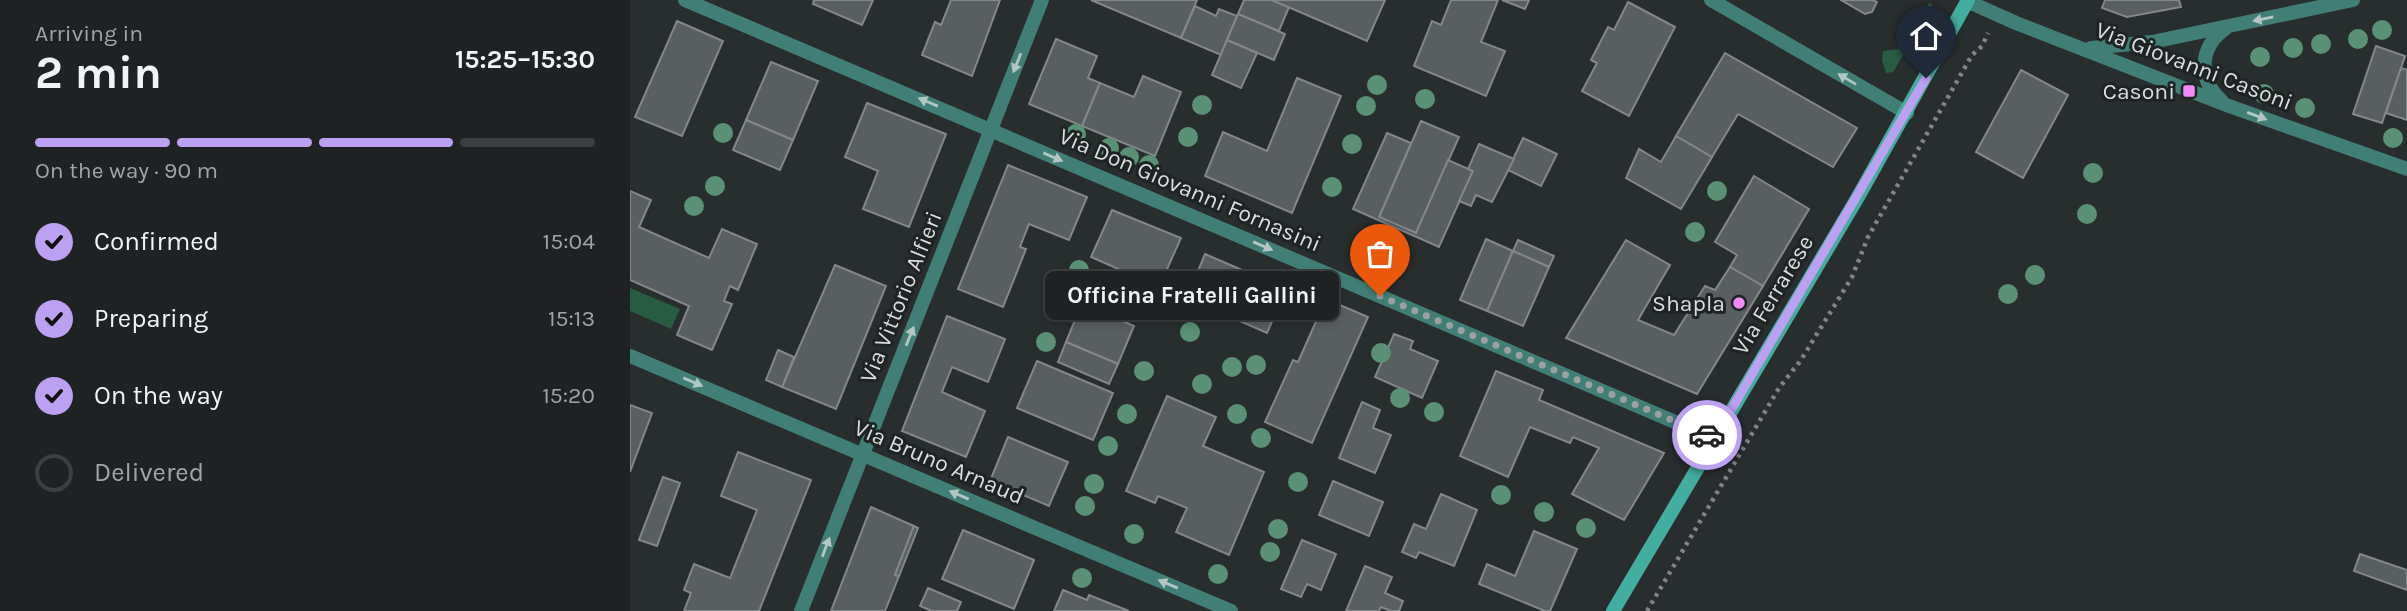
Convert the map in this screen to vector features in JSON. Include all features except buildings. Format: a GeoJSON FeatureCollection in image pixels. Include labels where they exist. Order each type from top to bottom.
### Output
{"type":"FeatureCollection","features":[{"type":"Feature","properties":{"kind":"main road","name":"Via Ferrarese"},"geometry":{"type":"LineString","coordinates":[[1613,611],[1907,113],[1968,1]]}},
{"type":"Feature","properties":{"kind":"street","name":"Via Don Giovanni Fornasini"},"geometry":{"type":"LineString","coordinates":[[685,0],[1714,439]]}},
{"type":"Feature","properties":{"kind":"street","name":"Via Vittorio Alfieri"},"geometry":{"type":"LineString","coordinates":[[801,611],[1042,0]]}},
{"type":"Feature","properties":{"kind":"street"},"geometry":{"type":"LineString","coordinates":[[1711,0],[1907,113]]}},
{"type":"Feature","properties":{"kind":"street"},"geometry":{"type":"LineString","coordinates":[[2079,46],[2132,46],[2353,0]]}},
{"type":"Feature","properties":{"kind":"street","name":"Via Giovanni Casoni"},"geometry":{"type":"LineString","coordinates":[[1968,1],[2016,23],[2229,106],[2407,169]]}},
{"type":"Feature","properties":{"kind":"street"},"geometry":{"type":"LineString","coordinates":[[2229,106],[2210,88],[2205,76],[2204,62],[2213,39],[2233,26]]}},
{"type":"Feature","properties":{"kind":"street","name":"Via Bruno Arnaud"},"geometry":{"type":"LineString","coordinates":[[630,356],[1231,611]]}},
{"type":"Feature","properties":{"kind":"path"},"geometry":{"type":"LineString","coordinates":[[1647,611],[1779,388],[1801,360],[1852,277],[1863,246],[1972,55],[1982,46]]}},
{"type":"Feature","properties":{"kind":"green space"},"geometry":{"type":"Polygon","coordinates":[[[1929,3],[1933,5],[1893,72],[1886,73],[1882,60],[1883,51],[1898,49],[1904,44],[1929,3]]]}},
{"type":"Feature","properties":{"kind":"green space"},"geometry":{"type":"Polygon","coordinates":[[[630,288],[680,309],[671,329],[630,311],[630,288]]]}},
{"type":"Feature","properties":{"kind":"way so far"},"geometry":{"type":"LineString","coordinates":[[1380,296],[1707,435]]}},
{"type":"Feature","properties":{"kind":"place","name":"Casoni"},"geometry":{"type":"Point","coordinates":[2189,91]}},
{"type":"Feature","properties":{"kind":"place","name":"Officina Fratelli Gallini"},"geometry":{"type":"Point","coordinates":[1380,296]}},
{"type":"Feature","properties":{"kind":"place","name":"Shapla"},"geometry":{"type":"Point","coordinates":[1739,303]}},
{"type":"Feature","properties":{"kind":"route"},"geometry":{"type":"LineString","coordinates":[[1707,435],[1714,439],[1926,78]]}}]}
